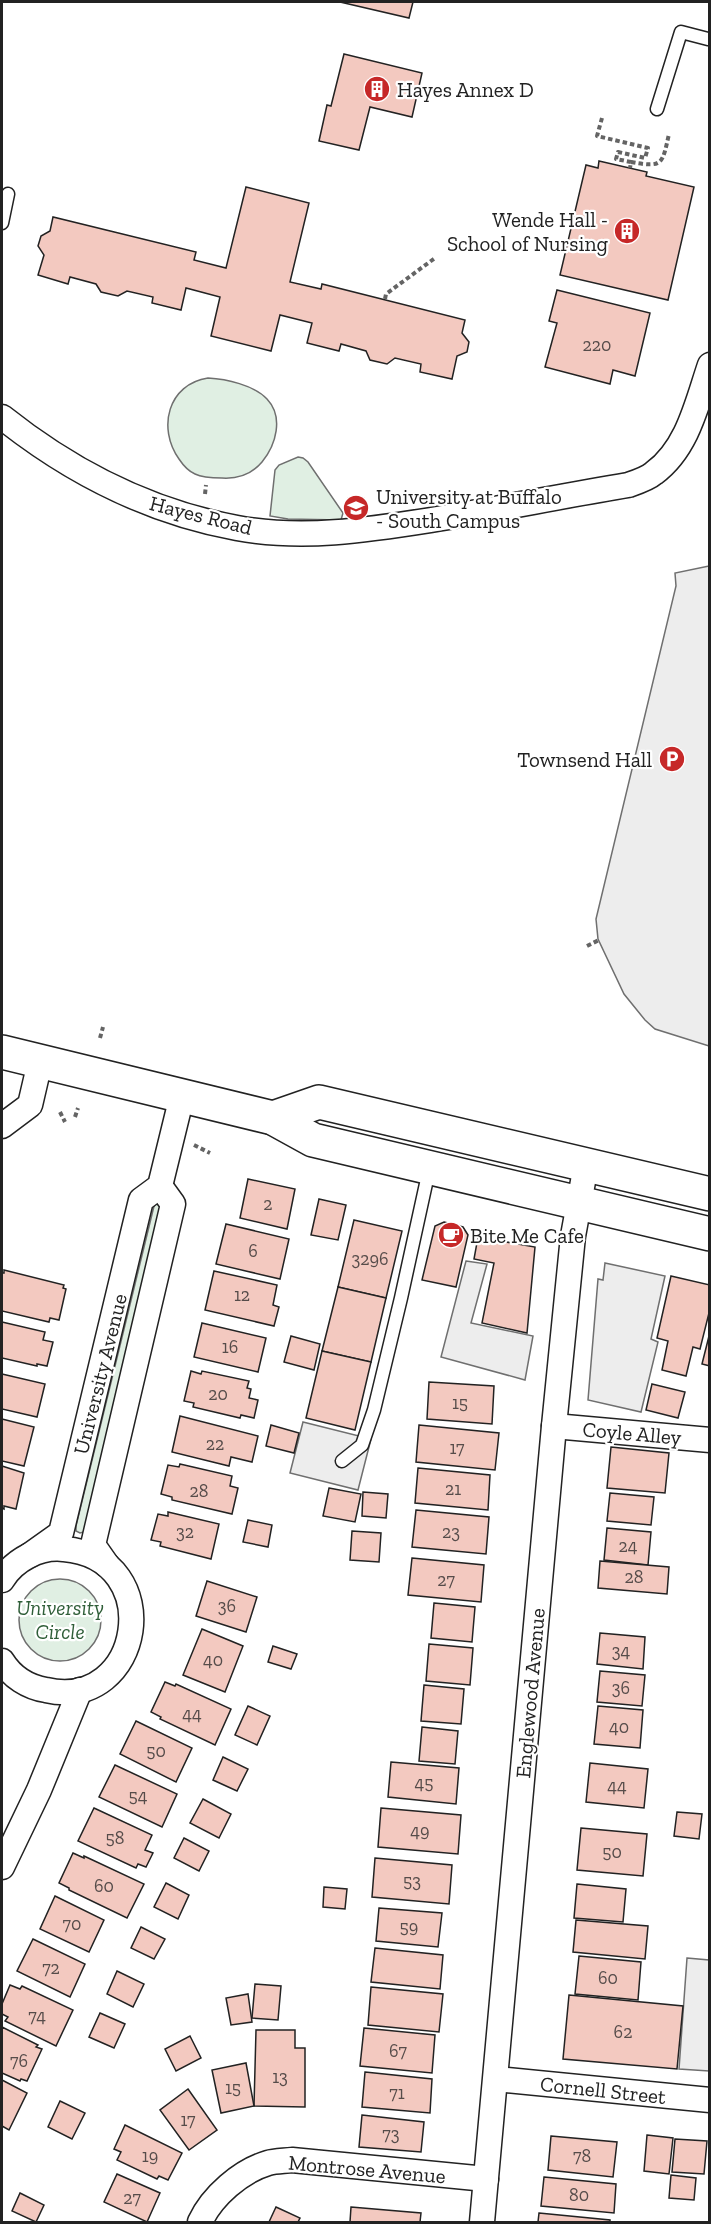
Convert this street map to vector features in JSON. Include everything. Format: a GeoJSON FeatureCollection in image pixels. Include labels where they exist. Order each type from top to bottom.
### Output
{"type":"FeatureCollection","features":[{"type":"Feature","properties":{"kind":"main road"},"geometry":{"type":"LineString","coordinates":[[2,1052],[273,1118],[313,1140],[710,1234]]}},
{"type":"Feature","properties":{"kind":"main road"},"geometry":{"type":"LineString","coordinates":[[273,1118],[319,1102],[710,1194]]}},
{"type":"Feature","properties":{"kind":"street","name":"Hayes Road"},"geometry":{"type":"LineString","coordinates":[[2,417],[34,442],[74,468],[107,486],[146,502],[238,529],[297,533],[362,531],[628,485],[651,476],[679,447],[691,421],[710,365]]}},
{"type":"Feature","properties":{"kind":"street"},"geometry":{"type":"LineString","coordinates":[[2,1126],[30,1105],[40,1062]]}},
{"type":"Feature","properties":{"kind":"street"},"geometry":{"type":"LineString","coordinates":[[160,1186],[183,1096]]}},
{"type":"Feature","properties":{"kind":"street","name":"Englewood Avenue"},"geometry":{"type":"LineString","coordinates":[[482,2223],[554,1426],[573,1236],[586,1165]]}},
{"type":"Feature","properties":{"kind":"street","name":"University Avenue"},"geometry":{"type":"LineString","coordinates":[[30,1555],[61,1533],[141,1200],[160,1186],[173,1204],[93,1545],[107,1565]]}},
{"type":"Feature","properties":{"kind":"street","name":"Coyle Alley"},"geometry":{"type":"LineString","coordinates":[[554,1426],[710,1440]]}},
{"type":"Feature","properties":{"kind":"street"},"geometry":{"type":"LineString","coordinates":[[2,1661],[18,1678],[35,1688],[55,1692],[80,1690],[110,1674],[121,1660],[132,1628],[132,1611],[119,1578],[107,1565],[93,1556],[62,1548],[45,1550],[16,1563],[3,1577]]}},
{"type":"Feature","properties":{"kind":"street"},"geometry":{"type":"LineString","coordinates":[[2,1867],[39,1790],[80,1690]]}},
{"type":"Feature","properties":{"kind":"street","name":"Cornell Street"},"geometry":{"type":"LineString","coordinates":[[496,2079],[710,2100]]}},
{"type":"Feature","properties":{"kind":"street","name":"Montrose Avenue"},"geometry":{"type":"LineString","coordinates":[[200,2223],[219,2194],[242,2176],[268,2163],[292,2160],[486,2180]]}},
{"type":"Feature","properties":{"kind":"lane"},"geometry":{"type":"LineString","coordinates":[[657,110],[681,32],[709,39]]}},
{"type":"Feature","properties":{"kind":"lane"},"geometry":{"type":"LineString","coordinates":[[2,223],[8,194]]}},
{"type":"Feature","properties":{"kind":"lane"},"geometry":{"type":"LineString","coordinates":[[342,1461],[362,1445],[374,1410],[430,1169]]}},
{"type":"Feature","properties":{"kind":"path"},"geometry":{"type":"LineString","coordinates":[[602,118],[597,136],[648,148],[645,158],[618,152],[616,159],[650,166],[657,165],[663,160],[669,134]]}},
{"type":"Feature","properties":{"kind":"path"},"geometry":{"type":"LineString","coordinates":[[630,168],[631,162]]}},
{"type":"Feature","properties":{"kind":"path"},"geometry":{"type":"LineString","coordinates":[[385,299],[386,294],[435,258]]}},
{"type":"Feature","properties":{"kind":"path"},"geometry":{"type":"LineString","coordinates":[[205,494],[206,485]]}},
{"type":"Feature","properties":{"kind":"path"},"geometry":{"type":"LineString","coordinates":[[587,946],[599,940]]}},
{"type":"Feature","properties":{"kind":"path"},"geometry":{"type":"LineString","coordinates":[[100,1038],[104,1027]]}},
{"type":"Feature","properties":{"kind":"path"},"geometry":{"type":"LineString","coordinates":[[75,1117],[78,1108]]}},
{"type":"Feature","properties":{"kind":"path"},"geometry":{"type":"LineString","coordinates":[[60,1112],[65,1122]]}},
{"type":"Feature","properties":{"kind":"path"},"geometry":{"type":"LineString","coordinates":[[193,1144],[210,1153]]}},
{"type":"Feature","properties":{"kind":"green space"},"geometry":{"type":"Polygon","coordinates":[[[208,378],[231,381],[255,390],[267,399],[275,414],[276,431],[267,455],[253,470],[239,477],[208,478],[198,475],[184,466],[172,447],[168,421],[175,398],[194,382],[208,378]]]}},
{"type":"Feature","properties":{"kind":"green space"},"geometry":{"type":"Polygon","coordinates":[[[298,457],[308,462],[343,513],[341,520],[288,519],[270,516],[275,470],[279,465],[298,457]]]}},
{"type":"Feature","properties":{"kind":"green space"},"geometry":{"type":"Polygon","coordinates":[[[155,1202],[163,1204],[84,1532],[80,1533],[76,1531],[76,1526],[155,1202]]]}},
{"type":"Feature","properties":{"kind":"green space","name":"University Circle"},"geometry":{"type":"Polygon","coordinates":[[[60,1579],[76,1583],[89,1591],[97,1604],[101,1620],[97,1636],[89,1649],[76,1657],[60,1661],[44,1657],[31,1649],[23,1636],[19,1620],[23,1604],[31,1591],[44,1583],[60,1579]]]}},
{"type":"Feature","properties":{"kind":"shaded area","name":"Townsend Hall"},"geometry":{"type":"Polygon","coordinates":[[[710,566],[709,1046],[655,1029],[645,1020],[624,994],[598,939],[596,919],[676,586],[675,573],[710,566]]]}},
{"type":"Feature","properties":{"kind":"shaded area"},"geometry":{"type":"Polygon","coordinates":[[[466,1261],[487,1264],[471,1323],[533,1336],[525,1380],[441,1357],[466,1261]]]}},
{"type":"Feature","properties":{"kind":"shaded area"},"geometry":{"type":"Polygon","coordinates":[[[605,1263],[665,1276],[651,1339],[658,1342],[641,1412],[588,1400],[598,1279],[603,1280],[605,1263]]]}},
{"type":"Feature","properties":{"kind":"shaded area"},"geometry":{"type":"Polygon","coordinates":[[[303,1422],[371,1439],[358,1490],[290,1473],[303,1422]]]}},
{"type":"Feature","properties":{"kind":"shaded area"},"geometry":{"type":"Polygon","coordinates":[[[687,1958],[709,1960],[709,2071],[679,2069],[687,1958]]]}},
{"type":"Feature","properties":{"kind":"building"},"geometry":{"type":"Polygon","coordinates":[[[340,2],[413,2],[409,18],[340,2]]]}},
{"type":"Feature","properties":{"kind":"building","name":"Hayes Annex D"},"geometry":{"type":"Polygon","coordinates":[[[344,54],[422,73],[412,117],[370,107],[359,150],[319,141],[327,105],[331,106],[344,54]]]}},
{"type":"Feature","properties":{"kind":"building","name":"Wende Hall - School of Nursing"},"geometry":{"type":"Polygon","coordinates":[[[599,161],[647,172],[646,176],[694,187],[668,300],[560,275],[586,165],[598,168],[599,161]]]}},
{"type":"Feature","properties":{"kind":"building"},"geometry":{"type":"Polygon","coordinates":[[[246,187],[309,203],[290,282],[321,289],[322,284],[465,320],[462,333],[469,342],[467,352],[457,356],[452,379],[420,372],[421,364],[395,358],[387,364],[370,360],[366,351],[341,344],[339,351],[307,343],[312,323],[280,315],[271,351],[211,336],[220,297],[186,288],[181,310],[152,303],[153,297],[127,291],[118,296],[101,292],[96,284],[70,277],[68,284],[38,275],[44,255],[38,246],[41,236],[50,231],[53,217],[196,252],[194,260],[226,268],[246,187]]]}},
{"type":"Feature","properties":{"kind":"building","name":"Wende Hall - School of Nursing"},"geometry":{"type":"Polygon","coordinates":[[[557,290],[650,313],[635,376],[613,370],[610,384],[545,367],[557,323],[549,321],[557,290]]]}},
{"type":"Feature","properties":{"kind":"building"},"geometry":{"type":"Polygon","coordinates":[[[248,1179],[295,1189],[287,1229],[240,1218],[248,1179]]]}},
{"type":"Feature","properties":{"kind":"building"},"geometry":{"type":"Polygon","coordinates":[[[319,1199],[346,1205],[338,1240],[311,1235],[319,1199]]]}},
{"type":"Feature","properties":{"kind":"building"},"geometry":{"type":"Polygon","coordinates":[[[354,1220],[402,1231],[386,1298],[338,1287],[354,1220]]]}},
{"type":"Feature","properties":{"kind":"building"},"geometry":{"type":"Polygon","coordinates":[[[444,1222],[463,1227],[468,1235],[456,1287],[422,1280],[435,1226],[444,1222]]]}},
{"type":"Feature","properties":{"kind":"building"},"geometry":{"type":"Polygon","coordinates":[[[226,1224],[289,1239],[280,1279],[216,1264],[226,1224]]]}},
{"type":"Feature","properties":{"kind":"building"},"geometry":{"type":"Polygon","coordinates":[[[478,1237],[535,1247],[527,1333],[482,1323],[494,1263],[474,1259],[478,1237]]]}},
{"type":"Feature","properties":{"kind":"building"},"geometry":{"type":"Polygon","coordinates":[[[4,1270],[64,1285],[63,1288],[66,1289],[59,1320],[50,1318],[49,1322],[2,1311],[2,1273],[4,1270]]]}},
{"type":"Feature","properties":{"kind":"building"},"geometry":{"type":"Polygon","coordinates":[[[214,1271],[277,1285],[273,1305],[279,1307],[274,1326],[205,1310],[214,1271]]]}},
{"type":"Feature","properties":{"kind":"building"},"geometry":{"type":"Polygon","coordinates":[[[671,1276],[710,1285],[710,1309],[700,1349],[693,1347],[686,1376],[662,1370],[668,1341],[657,1338],[671,1276]]]}},
{"type":"Feature","properties":{"kind":"building"},"geometry":{"type":"Polygon","coordinates":[[[338,1287],[386,1298],[371,1362],[322,1351],[338,1287]]]}},
{"type":"Feature","properties":{"kind":"building"},"geometry":{"type":"Polygon","coordinates":[[[2,1322],[45,1332],[43,1340],[53,1342],[47,1366],[2,1358],[2,1322]]]}},
{"type":"Feature","properties":{"kind":"building"},"geometry":{"type":"Polygon","coordinates":[[[202,1323],[266,1338],[258,1372],[194,1357],[202,1323]]]}},
{"type":"Feature","properties":{"kind":"building"},"geometry":{"type":"Polygon","coordinates":[[[710,1332],[710,1366],[702,1364],[710,1332]]]}},
{"type":"Feature","properties":{"kind":"building"},"geometry":{"type":"Polygon","coordinates":[[[291,1336],[320,1344],[314,1370],[284,1362],[291,1336]]]}},
{"type":"Feature","properties":{"kind":"building"},"geometry":{"type":"Polygon","coordinates":[[[322,1351],[371,1362],[355,1430],[306,1418],[322,1351]]]}},
{"type":"Feature","properties":{"kind":"building"},"geometry":{"type":"Polygon","coordinates":[[[191,1371],[201,1374],[202,1371],[249,1381],[247,1388],[251,1389],[249,1398],[258,1400],[254,1418],[241,1415],[240,1418],[193,1407],[194,1403],[184,1401],[191,1371]]]}},
{"type":"Feature","properties":{"kind":"building"},"geometry":{"type":"Polygon","coordinates":[[[2,1374],[45,1384],[37,1417],[2,1409],[2,1374]]]}},
{"type":"Feature","properties":{"kind":"building"},"geometry":{"type":"Polygon","coordinates":[[[429,1382],[494,1386],[492,1424],[427,1419],[429,1382]]]}},
{"type":"Feature","properties":{"kind":"building"},"geometry":{"type":"Polygon","coordinates":[[[652,1384],[685,1392],[678,1418],[646,1410],[652,1384]]]}},
{"type":"Feature","properties":{"kind":"building"},"geometry":{"type":"Polygon","coordinates":[[[180,1416],[258,1436],[252,1462],[231,1457],[229,1466],[172,1452],[180,1416]]]}},
{"type":"Feature","properties":{"kind":"building"},"geometry":{"type":"Polygon","coordinates":[[[2,1419],[34,1427],[24,1466],[2,1461],[2,1419]]]}},
{"type":"Feature","properties":{"kind":"building"},"geometry":{"type":"Polygon","coordinates":[[[271,1425],[299,1433],[294,1453],[266,1446],[271,1425]]]}},
{"type":"Feature","properties":{"kind":"building"},"geometry":{"type":"Polygon","coordinates":[[[419,1425],[499,1433],[495,1470],[416,1462],[419,1425]]]}},
{"type":"Feature","properties":{"kind":"building"},"geometry":{"type":"Polygon","coordinates":[[[611,1447],[669,1453],[665,1493],[607,1488],[611,1447]]]}},
{"type":"Feature","properties":{"kind":"building"},"geometry":{"type":"Polygon","coordinates":[[[180,1464],[232,1476],[230,1486],[238,1488],[232,1514],[172,1500],[172,1497],[161,1494],[168,1465],[179,1467],[180,1464]]]}},
{"type":"Feature","properties":{"kind":"building"},"geometry":{"type":"Polygon","coordinates":[[[2,1466],[24,1473],[16,1509],[4,1506],[4,1509],[2,1508],[2,1466]]]}},
{"type":"Feature","properties":{"kind":"building"},"geometry":{"type":"Polygon","coordinates":[[[418,1468],[490,1475],[488,1510],[415,1503],[418,1468]]]}},
{"type":"Feature","properties":{"kind":"building"},"geometry":{"type":"Polygon","coordinates":[[[329,1488],[361,1494],[355,1522],[323,1516],[329,1488]]]}},
{"type":"Feature","properties":{"kind":"building"},"geometry":{"type":"Polygon","coordinates":[[[363,1492],[388,1494],[386,1518],[362,1516],[363,1492]]]}},
{"type":"Feature","properties":{"kind":"building"},"geometry":{"type":"Polygon","coordinates":[[[610,1493],[654,1497],[651,1525],[607,1521],[610,1493]]]}},
{"type":"Feature","properties":{"kind":"building"},"geometry":{"type":"Polygon","coordinates":[[[416,1510],[489,1517],[486,1554],[412,1547],[416,1510]]]}},
{"type":"Feature","properties":{"kind":"building"},"geometry":{"type":"Polygon","coordinates":[[[168,1512],[219,1524],[211,1559],[160,1546],[161,1542],[151,1540],[158,1514],[168,1516],[168,1512]]]}},
{"type":"Feature","properties":{"kind":"building"},"geometry":{"type":"Polygon","coordinates":[[[248,1520],[272,1525],[268,1547],[243,1542],[248,1520]]]}},
{"type":"Feature","properties":{"kind":"building"},"geometry":{"type":"Polygon","coordinates":[[[607,1528],[651,1532],[648,1565],[604,1560],[607,1528]]]}},
{"type":"Feature","properties":{"kind":"building"},"geometry":{"type":"Polygon","coordinates":[[[352,1531],[381,1533],[379,1562],[350,1560],[352,1531]]]}},
{"type":"Feature","properties":{"kind":"building"},"geometry":{"type":"Polygon","coordinates":[[[412,1558],[484,1565],[481,1602],[408,1595],[412,1558]]]}},
{"type":"Feature","properties":{"kind":"building"},"geometry":{"type":"Polygon","coordinates":[[[600,1561],[669,1567],[667,1594],[598,1588],[600,1561]]]}},
{"type":"Feature","properties":{"kind":"building"},"geometry":{"type":"Polygon","coordinates":[[[207,1581],[257,1597],[246,1632],[196,1616],[207,1581]]]}},
{"type":"Feature","properties":{"kind":"building"},"geometry":{"type":"Polygon","coordinates":[[[434,1603],[475,1607],[472,1642],[431,1638],[434,1603]]]}},
{"type":"Feature","properties":{"kind":"building"},"geometry":{"type":"Polygon","coordinates":[[[202,1629],[243,1646],[225,1692],[183,1675],[202,1629]]]}},
{"type":"Feature","properties":{"kind":"building"},"geometry":{"type":"Polygon","coordinates":[[[600,1633],[645,1637],[643,1669],[597,1664],[600,1633]]]}},
{"type":"Feature","properties":{"kind":"building"},"geometry":{"type":"Polygon","coordinates":[[[429,1644],[473,1648],[470,1685],[426,1681],[429,1644]]]}},
{"type":"Feature","properties":{"kind":"building"},"geometry":{"type":"Polygon","coordinates":[[[273,1646],[297,1654],[291,1669],[268,1662],[273,1646]]]}},
{"type":"Feature","properties":{"kind":"building"},"geometry":{"type":"Polygon","coordinates":[[[600,1671],[645,1675],[642,1706],[597,1702],[600,1671]]]}},
{"type":"Feature","properties":{"kind":"building"},"geometry":{"type":"Polygon","coordinates":[[[165,1682],[175,1686],[176,1684],[231,1709],[215,1745],[160,1719],[161,1717],[151,1712],[165,1682]]]}},
{"type":"Feature","properties":{"kind":"building"},"geometry":{"type":"Polygon","coordinates":[[[424,1685],[464,1689],[461,1724],[421,1721],[424,1685]]]}},
{"type":"Feature","properties":{"kind":"building"},"geometry":{"type":"Polygon","coordinates":[[[248,1706],[270,1716],[257,1745],[235,1735],[248,1706]]]}},
{"type":"Feature","properties":{"kind":"building"},"geometry":{"type":"Polygon","coordinates":[[[598,1706],[643,1710],[640,1748],[594,1744],[598,1706]]]}},
{"type":"Feature","properties":{"kind":"building"},"geometry":{"type":"Polygon","coordinates":[[[136,1721],[192,1748],[176,1782],[120,1754],[136,1721]]]}},
{"type":"Feature","properties":{"kind":"building"},"geometry":{"type":"Polygon","coordinates":[[[422,1727],[458,1731],[455,1764],[419,1761],[422,1727]]]}},
{"type":"Feature","properties":{"kind":"building"},"geometry":{"type":"Polygon","coordinates":[[[223,1757],[248,1769],[237,1791],[213,1780],[223,1757]]]}},
{"type":"Feature","properties":{"kind":"building"},"geometry":{"type":"Polygon","coordinates":[[[391,1762],[459,1768],[456,1804],[388,1797],[391,1762]]]}},
{"type":"Feature","properties":{"kind":"building"},"geometry":{"type":"Polygon","coordinates":[[[590,1763],[648,1769],[644,1808],[586,1802],[590,1763]]]}},
{"type":"Feature","properties":{"kind":"building"},"geometry":{"type":"Polygon","coordinates":[[[115,1765],[177,1794],[162,1827],[99,1797],[115,1765]]]}},
{"type":"Feature","properties":{"kind":"building"},"geometry":{"type":"Polygon","coordinates":[[[203,1799],[231,1814],[219,1838],[190,1823],[203,1799]]]}},
{"type":"Feature","properties":{"kind":"building"},"geometry":{"type":"Polygon","coordinates":[[[94,1808],[152,1835],[145,1850],[153,1853],[146,1867],[138,1864],[136,1868],[78,1841],[94,1808]]]}},
{"type":"Feature","properties":{"kind":"building"},"geometry":{"type":"Polygon","coordinates":[[[381,1808],[461,1815],[458,1854],[378,1847],[381,1808]]]}},
{"type":"Feature","properties":{"kind":"building"},"geometry":{"type":"Polygon","coordinates":[[[677,1812],[702,1814],[699,1839],[674,1836],[677,1812]]]}},
{"type":"Feature","properties":{"kind":"building"},"geometry":{"type":"Polygon","coordinates":[[[581,1828],[647,1834],[643,1876],[577,1870],[581,1828]]]}},
{"type":"Feature","properties":{"kind":"building"},"geometry":{"type":"Polygon","coordinates":[[[184,1838],[209,1851],[199,1871],[174,1858],[184,1838]]]}},
{"type":"Feature","properties":{"kind":"building"},"geometry":{"type":"Polygon","coordinates":[[[73,1853],[144,1884],[127,1918],[59,1883],[73,1853]]]}},
{"type":"Feature","properties":{"kind":"building"},"geometry":{"type":"Polygon","coordinates":[[[375,1858],[452,1865],[449,1904],[372,1897],[375,1858]]]}},
{"type":"Feature","properties":{"kind":"building"},"geometry":{"type":"Polygon","coordinates":[[[166,1883],[189,1895],[178,1919],[154,1907],[166,1883]]]}},
{"type":"Feature","properties":{"kind":"building"},"geometry":{"type":"Polygon","coordinates":[[[577,1884],[626,1889],[623,1922],[574,1918],[577,1884]]]}},
{"type":"Feature","properties":{"kind":"building"},"geometry":{"type":"Polygon","coordinates":[[[324,1887],[347,1889],[345,1909],[323,1907],[324,1887]]]}},
{"type":"Feature","properties":{"kind":"building"},"geometry":{"type":"Polygon","coordinates":[[[55,1896],[104,1920],[89,1952],[40,1929],[55,1896]]]}},
{"type":"Feature","properties":{"kind":"building"},"geometry":{"type":"Polygon","coordinates":[[[379,1908],[442,1913],[438,1947],[376,1941],[379,1908]]]}},
{"type":"Feature","properties":{"kind":"building"},"geometry":{"type":"Polygon","coordinates":[[[576,1920],[648,1926],[645,1959],[573,1952],[576,1920]]]}},
{"type":"Feature","properties":{"kind":"building"},"geometry":{"type":"Polygon","coordinates":[[[141,1927],[165,1939],[154,1959],[131,1948],[141,1927]]]}},
{"type":"Feature","properties":{"kind":"building"},"geometry":{"type":"Polygon","coordinates":[[[33,1939],[85,1964],[70,1997],[17,1971],[33,1939]]]}},
{"type":"Feature","properties":{"kind":"building"},"geometry":{"type":"Polygon","coordinates":[[[375,1948],[443,1955],[440,1989],[371,1982],[375,1948]]]}},
{"type":"Feature","properties":{"kind":"building"},"geometry":{"type":"Polygon","coordinates":[[[579,1956],[641,1962],[638,2000],[575,1994],[579,1956]]]}},
{"type":"Feature","properties":{"kind":"building"},"geometry":{"type":"Polygon","coordinates":[[[117,1971],[144,1984],[133,2007],[107,1994],[117,1971]]]}},
{"type":"Feature","properties":{"kind":"building"},"geometry":{"type":"Polygon","coordinates":[[[255,1984],[281,1986],[278,2020],[252,2018],[255,1984]]]}},
{"type":"Feature","properties":{"kind":"building"},"geometry":{"type":"Polygon","coordinates":[[[10,1985],[20,1989],[22,1986],[73,2010],[56,2046],[5,2021],[8,2017],[2,2014],[2,2004],[10,1985]]]}},
{"type":"Feature","properties":{"kind":"building"},"geometry":{"type":"Polygon","coordinates":[[[371,1987],[443,1994],[439,2032],[368,2025],[371,1987]]]}},
{"type":"Feature","properties":{"kind":"building"},"geometry":{"type":"Polygon","coordinates":[[[248,1994],[252,2022],[231,2025],[226,1998],[248,1994]]]}},
{"type":"Feature","properties":{"kind":"building"},"geometry":{"type":"Polygon","coordinates":[[[569,1995],[683,2006],[677,2069],[563,2059],[569,1995]]]}},
{"type":"Feature","properties":{"kind":"building"},"geometry":{"type":"Polygon","coordinates":[[[100,2013],[125,2024],[114,2048],[89,2037],[100,2013]]]}},
{"type":"Feature","properties":{"kind":"building"},"geometry":{"type":"Polygon","coordinates":[[[2,2027],[42,2049],[27,2081],[21,2079],[20,2081],[2,2073],[2,2027]]]}},
{"type":"Feature","properties":{"kind":"building"},"geometry":{"type":"Polygon","coordinates":[[[364,2028],[435,2035],[432,2073],[360,2066],[364,2028]]]}},
{"type":"Feature","properties":{"kind":"building"},"geometry":{"type":"Polygon","coordinates":[[[256,2030],[295,2030],[295,2048],[305,2048],[305,2107],[254,2106],[256,2030]]]}},
{"type":"Feature","properties":{"kind":"building"},"geometry":{"type":"Polygon","coordinates":[[[190,2036],[201,2058],[176,2071],[165,2049],[190,2036]]]}},
{"type":"Feature","properties":{"kind":"building"},"geometry":{"type":"Polygon","coordinates":[[[246,2063],[254,2106],[221,2113],[212,2070],[246,2063]]]}},
{"type":"Feature","properties":{"kind":"building"},"geometry":{"type":"Polygon","coordinates":[[[365,2072],[432,2079],[430,2113],[362,2107],[365,2072]]]}},
{"type":"Feature","properties":{"kind":"building"},"geometry":{"type":"Polygon","coordinates":[[[2,2080],[27,2093],[9,2130],[2,2126],[2,2080]]]}},
{"type":"Feature","properties":{"kind":"building"},"geometry":{"type":"Polygon","coordinates":[[[188,2089],[217,2130],[189,2150],[160,2110],[188,2089]]]}},
{"type":"Feature","properties":{"kind":"building"},"geometry":{"type":"Polygon","coordinates":[[[60,2101],[85,2113],[72,2139],[48,2127],[60,2101]]]}},
{"type":"Feature","properties":{"kind":"building"},"geometry":{"type":"Polygon","coordinates":[[[362,2115],[424,2122],[421,2152],[359,2147],[362,2115]]]}},
{"type":"Feature","properties":{"kind":"building"},"geometry":{"type":"Polygon","coordinates":[[[125,2125],[182,2153],[168,2180],[159,2176],[157,2179],[117,2160],[121,2152],[114,2149],[125,2125]]]}},
{"type":"Feature","properties":{"kind":"building"},"geometry":{"type":"Polygon","coordinates":[[[647,2135],[673,2138],[669,2174],[644,2171],[647,2135]]]}},
{"type":"Feature","properties":{"kind":"building"},"geometry":{"type":"Polygon","coordinates":[[[551,2136],[617,2142],[613,2177],[548,2170],[551,2136]]]}},
{"type":"Feature","properties":{"kind":"building"},"geometry":{"type":"Polygon","coordinates":[[[675,2139],[707,2141],[704,2174],[672,2172],[675,2139]]]}},
{"type":"Feature","properties":{"kind":"building"},"geometry":{"type":"Polygon","coordinates":[[[117,2174],[160,2193],[147,2222],[104,2202],[117,2174]]]}},
{"type":"Feature","properties":{"kind":"building"},"geometry":{"type":"Polygon","coordinates":[[[671,2175],[696,2178],[694,2200],[669,2198],[671,2175]]]}},
{"type":"Feature","properties":{"kind":"building"},"geometry":{"type":"Polygon","coordinates":[[[544,2177],[616,2184],[614,2213],[541,2206],[544,2177]]]}},
{"type":"Feature","properties":{"kind":"building"},"geometry":{"type":"Polygon","coordinates":[[[20,2193],[44,2205],[36,2222],[12,2211],[20,2193]]]}},
{"type":"Feature","properties":{"kind":"building"},"geometry":{"type":"Polygon","coordinates":[[[276,2207],[300,2218],[298,2222],[269,2222],[276,2207]]]}},
{"type":"Feature","properties":{"kind":"building"},"geometry":{"type":"Polygon","coordinates":[[[351,2207],[421,2213],[420,2222],[350,2222],[351,2207]]]}},
{"type":"Feature","properties":{"kind":"building"},"geometry":{"type":"Polygon","coordinates":[[[539,2213],[610,2220],[610,2222],[538,2222],[539,2213]]]}},
{"type":"Feature","properties":{"kind":"place","name":"Hayes Annex D"},"geometry":{"type":"Point","coordinates":[377,89]}},
{"type":"Feature","properties":{"kind":"place","name":"Wende Hall - School of Nursing"},"geometry":{"type":"Point","coordinates":[627,231]}},
{"type":"Feature","properties":{"kind":"place","name":"University at Buffalo - South Campus"},"geometry":{"type":"Point","coordinates":[356,508]}},
{"type":"Feature","properties":{"kind":"place","name":"Townsend Hall"},"geometry":{"type":"Point","coordinates":[672,759]}},
{"type":"Feature","properties":{"kind":"place","name":"Bite Me Cafe"},"geometry":{"type":"Point","coordinates":[451,1235]}}]}
